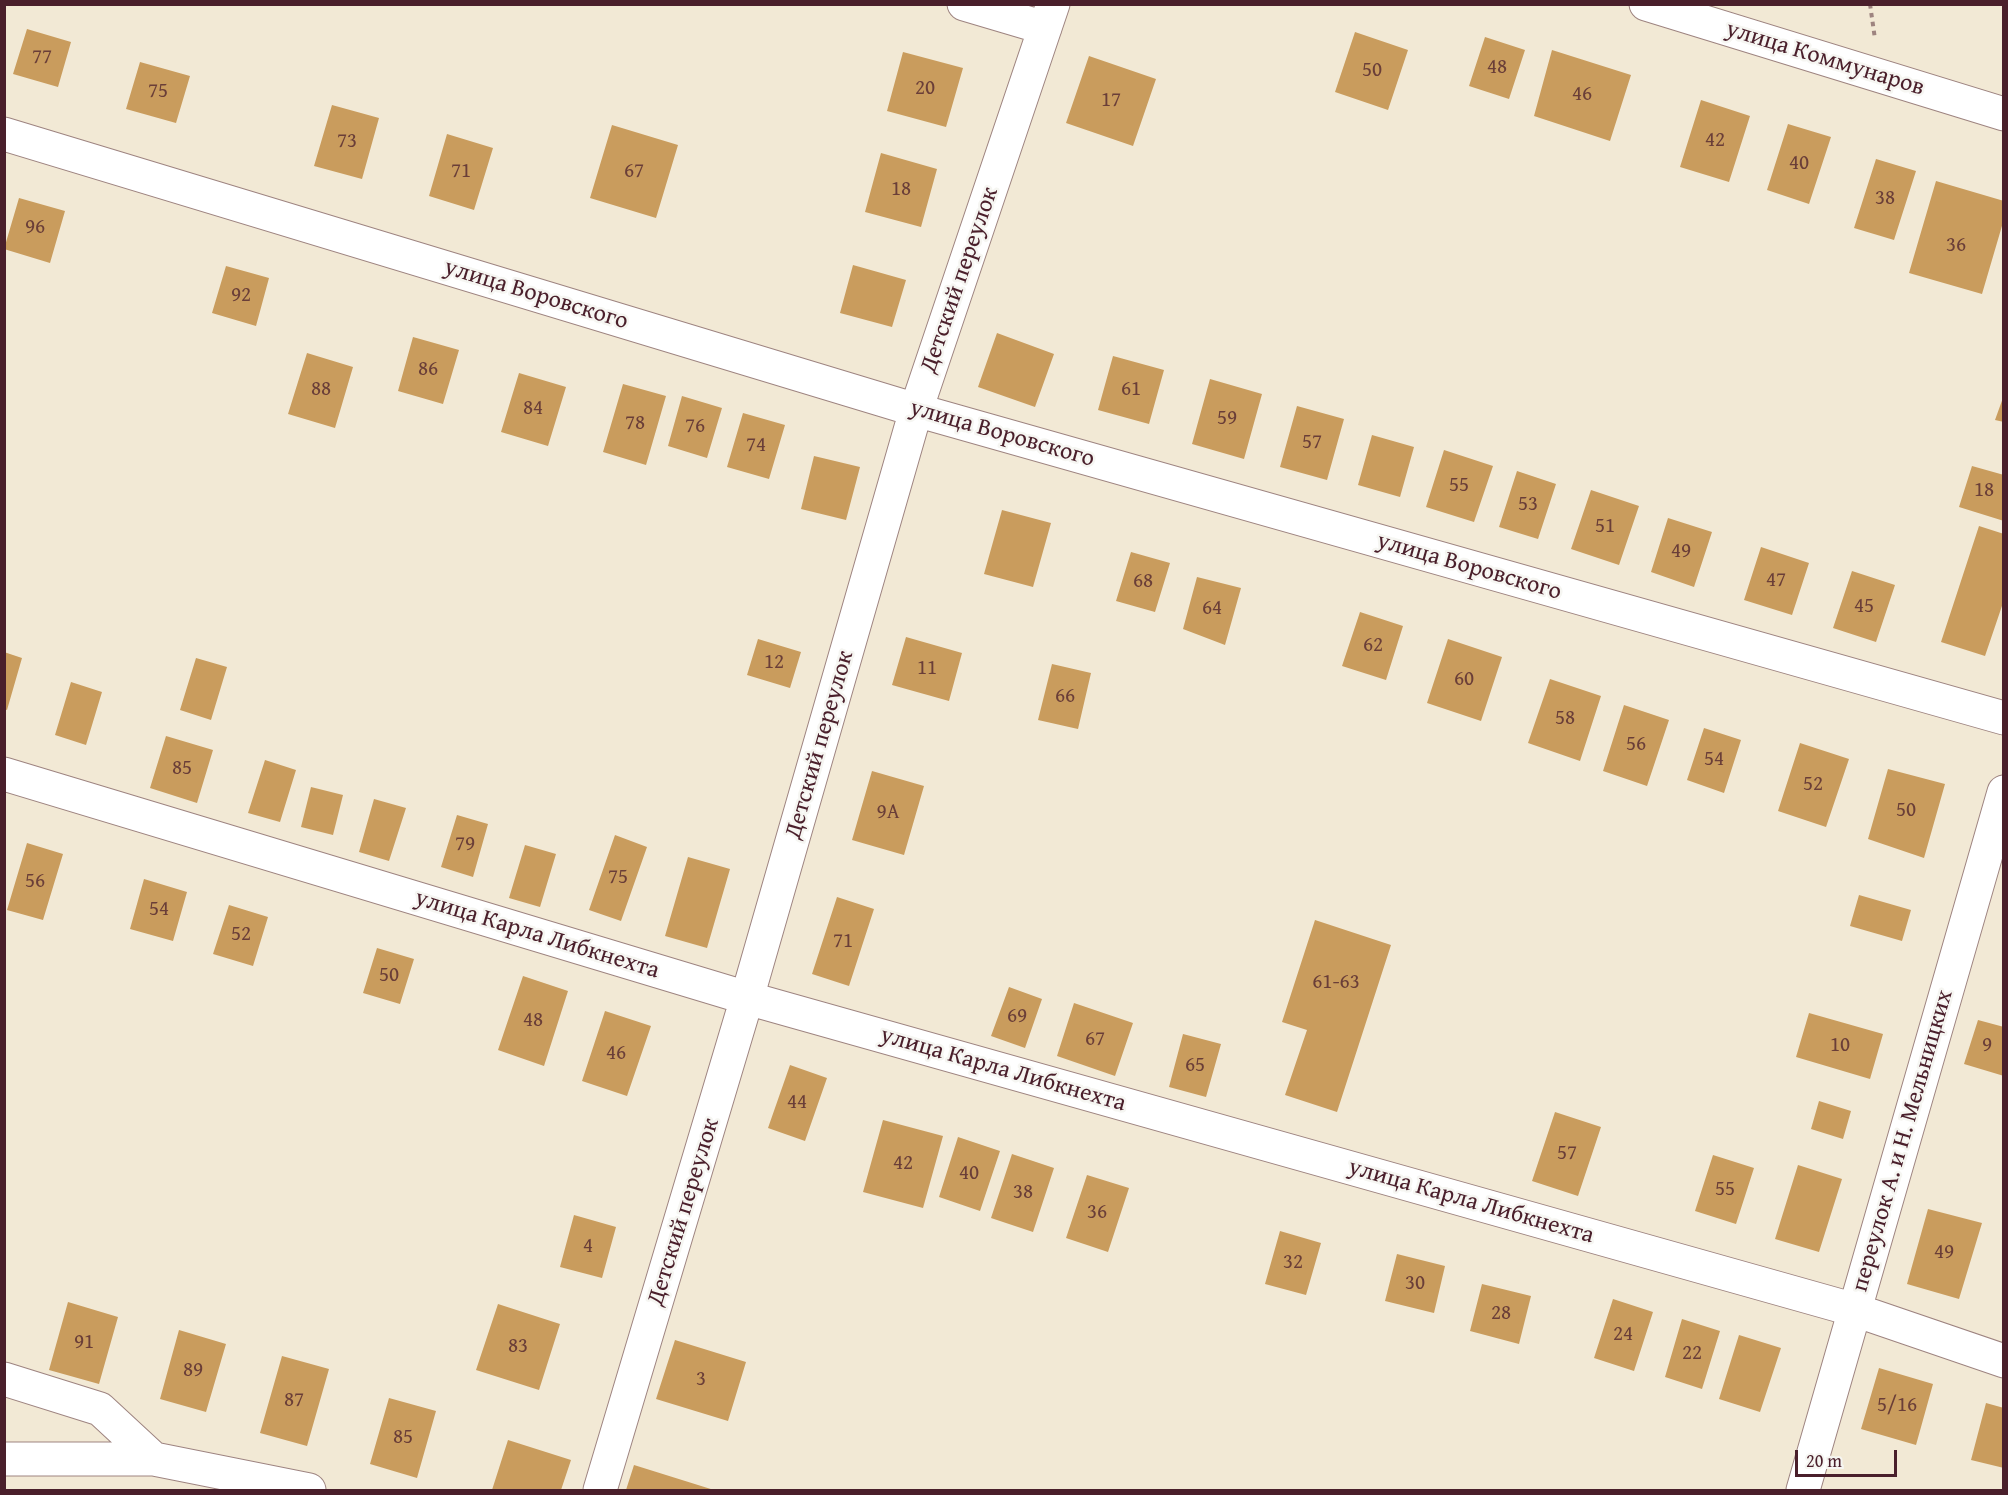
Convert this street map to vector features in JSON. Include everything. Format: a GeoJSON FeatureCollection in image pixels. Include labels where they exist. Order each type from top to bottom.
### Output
{"type":"FeatureCollection","features":[{"type":"Feature","properties":{"kind":"street"},"geometry":{"type":"LineString","coordinates":[[964,4],[1049,16]]}},
{"type":"Feature","properties":{"kind":"street","name":"улица Коммунаров"},"geometry":{"type":"LineString","coordinates":[[1646,4],[2004,114]]}},
{"type":"Feature","properties":{"kind":"street","name":"Детский переулок"},"geometry":{"type":"LineString","coordinates":[[600,1491],[747,998],[916,410],[1049,16]]}},
{"type":"Feature","properties":{"kind":"street","name":"улица Воровского"},"geometry":{"type":"LineString","coordinates":[[4,134],[916,410],[2004,718]]}},
{"type":"Feature","properties":{"kind":"street","name":"улица Карла Либкнехта"},"geometry":{"type":"LineString","coordinates":[[4,774],[747,998],[1855,1310],[2004,1361]]}},
{"type":"Feature","properties":{"kind":"street","name":"переулок А. и Н. Мельницких"},"geometry":{"type":"LineString","coordinates":[[1803,1491],[2004,792]]}},
{"type":"Feature","properties":{"kind":"street"},"geometry":{"type":"LineString","coordinates":[[4,1379],[100,1410],[154,1459]]}},
{"type":"Feature","properties":{"kind":"street"},"geometry":{"type":"LineString","coordinates":[[4,1459],[154,1459],[309,1491]]}},
{"type":"Feature","properties":{"kind":"building"},"geometry":{"type":"Polygon","coordinates":[[[27,29],[71,42],[58,87],[13,74],[27,29]]]}},
{"type":"Feature","properties":{"kind":"building"},"geometry":{"type":"Polygon","coordinates":[[[1355,32],[1408,50],[1388,110],[1335,92],[1355,32]]]}},
{"type":"Feature","properties":{"kind":"building"},"geometry":{"type":"Polygon","coordinates":[[[1485,37],[1525,50],[1509,99],[1469,86],[1485,37]]]}},
{"type":"Feature","properties":{"kind":"building"},"geometry":{"type":"Polygon","coordinates":[[[1552,50],[1631,75],[1610,141],[1534,116],[1552,50]]]}},
{"type":"Feature","properties":{"kind":"building"},"geometry":{"type":"Polygon","coordinates":[[[903,52],[963,68],[946,127],[887,111],[903,52]]]}},
{"type":"Feature","properties":{"kind":"building"},"geometry":{"type":"Polygon","coordinates":[[[1089,56],[1156,79],[1133,146],[1066,123],[1089,56]]]}},
{"type":"Feature","properties":{"kind":"building"},"geometry":{"type":"Polygon","coordinates":[[[140,62],[190,76],[176,123],[126,109],[140,62]]]}},
{"type":"Feature","properties":{"kind":"building"},"geometry":{"type":"Polygon","coordinates":[[[1701,100],[1750,116],[1729,182],[1680,167],[1701,100]]]}},
{"type":"Feature","properties":{"kind":"building"},"geometry":{"type":"Polygon","coordinates":[[[332,105],[379,118],[362,179],[314,166],[332,105]]]}},
{"type":"Feature","properties":{"kind":"building"},"geometry":{"type":"Polygon","coordinates":[[[1788,124],[1831,137],[1809,204],[1767,190],[1788,124]]]}},
{"type":"Feature","properties":{"kind":"building"},"geometry":{"type":"Polygon","coordinates":[[[612,125],[678,145],[656,218],[590,198],[612,125]]]}},
{"type":"Feature","properties":{"kind":"building"},"geometry":{"type":"Polygon","coordinates":[[[447,134],[493,148],[474,210],[429,196],[447,134]]]}},
{"type":"Feature","properties":{"kind":"building"},"geometry":{"type":"Polygon","coordinates":[[[881,153],[937,169],[921,227],[865,212],[881,153]]]}},
{"type":"Feature","properties":{"kind":"building"},"geometry":{"type":"Polygon","coordinates":[[[1876,159],[1916,171],[1894,240],[1854,228],[1876,159]]]}},
{"type":"Feature","properties":{"kind":"building"},"geometry":{"type":"Polygon","coordinates":[[[1936,181],[2004,201],[2004,219],[1982,294],[1909,273],[1936,181]]]}},
{"type":"Feature","properties":{"kind":"building"},"geometry":{"type":"Polygon","coordinates":[[[19,198],[65,211],[50,263],[4,249],[19,198]]]}},
{"type":"Feature","properties":{"kind":"building"},"geometry":{"type":"Polygon","coordinates":[[[853,265],[906,280],[892,327],[840,313],[853,265]]]}},
{"type":"Feature","properties":{"kind":"building"},"geometry":{"type":"Polygon","coordinates":[[[226,266],[269,278],[256,326],[212,313],[226,266]]]}},
{"type":"Feature","properties":{"kind":"building"},"geometry":{"type":"Polygon","coordinates":[[[997,333],[1054,354],[1035,407],[978,387],[997,333]]]}},
{"type":"Feature","properties":{"kind":"building"},"geometry":{"type":"Polygon","coordinates":[[[413,337],[459,350],[443,404],[398,391],[413,337]]]}},
{"type":"Feature","properties":{"kind":"building"},"geometry":{"type":"Polygon","coordinates":[[[307,353],[353,367],[335,428],[288,414],[307,353]]]}},
{"type":"Feature","properties":{"kind":"building"},"geometry":{"type":"Polygon","coordinates":[[[1113,356],[1164,370],[1149,424],[1098,410],[1113,356]]]}},
{"type":"Feature","properties":{"kind":"building"},"geometry":{"type":"Polygon","coordinates":[[[519,373],[566,387],[548,446],[501,432],[519,373]]]}},
{"type":"Feature","properties":{"kind":"building"},"geometry":{"type":"Polygon","coordinates":[[[1210,379],[1262,394],[1244,459],[1192,444],[1210,379]]]}},
{"type":"Feature","properties":{"kind":"building"},"geometry":{"type":"Polygon","coordinates":[[[623,384],[666,396],[646,465],[603,452],[623,384]]]}},
{"type":"Feature","properties":{"kind":"building"},"geometry":{"type":"Polygon","coordinates":[[[2004,395],[2004,422],[1995,420],[2004,395]]]}},
{"type":"Feature","properties":{"kind":"building"},"geometry":{"type":"Polygon","coordinates":[[[682,396],[722,408],[707,458],[668,446],[682,396]]]}},
{"type":"Feature","properties":{"kind":"building"},"geometry":{"type":"Polygon","coordinates":[[[1297,406],[1344,419],[1327,480],[1280,467],[1297,406]]]}},
{"type":"Feature","properties":{"kind":"building"},"geometry":{"type":"Polygon","coordinates":[[[743,413],[785,425],[769,479],[727,467],[743,413]]]}},
{"type":"Feature","properties":{"kind":"building"},"geometry":{"type":"Polygon","coordinates":[[[1372,435],[1414,447],[1400,497],[1358,485],[1372,435]]]}},
{"type":"Feature","properties":{"kind":"building"},"geometry":{"type":"Polygon","coordinates":[[[1444,450],[1493,466],[1474,522],[1426,507],[1444,450]]]}},
{"type":"Feature","properties":{"kind":"building"},"geometry":{"type":"Polygon","coordinates":[[[814,456],[860,467],[846,520],[801,509],[814,456]]]}},
{"type":"Feature","properties":{"kind":"building"},"geometry":{"type":"Polygon","coordinates":[[[1972,466],[2004,475],[2004,521],[1959,507],[1972,466]]]}},
{"type":"Feature","properties":{"kind":"building"},"geometry":{"type":"Polygon","coordinates":[[[1517,471],[1556,484],[1538,539],[1499,527],[1517,471]]]}},
{"type":"Feature","properties":{"kind":"building"},"geometry":{"type":"Polygon","coordinates":[[[1591,490],[1639,506],[1619,565],[1571,549],[1591,490]]]}},
{"type":"Feature","properties":{"kind":"building"},"geometry":{"type":"Polygon","coordinates":[[[1002,510],[1051,523],[1033,587],[984,574],[1002,510]]]}},
{"type":"Feature","properties":{"kind":"building"},"geometry":{"type":"Polygon","coordinates":[[[1668,518],[1712,532],[1694,587],[1651,572],[1668,518]]]}},
{"type":"Feature","properties":{"kind":"building"},"geometry":{"type":"Polygon","coordinates":[[[1979,526],[2004,534],[2004,600],[1985,656],[1941,642],[1979,526]]]}},
{"type":"Feature","properties":{"kind":"building"},"geometry":{"type":"Polygon","coordinates":[[[1761,547],[1809,563],[1792,615],[1744,600],[1761,547]]]}},
{"type":"Feature","properties":{"kind":"building"},"geometry":{"type":"Polygon","coordinates":[[[1131,552],[1170,563],[1155,612],[1116,601],[1131,552]]]}},
{"type":"Feature","properties":{"kind":"building"},"geometry":{"type":"Polygon","coordinates":[[[1852,571],[1895,585],[1876,642],[1833,628],[1852,571]]]}},
{"type":"Feature","properties":{"kind":"building"},"geometry":{"type":"Polygon","coordinates":[[[1197,577],[1241,588],[1225,645],[1183,629],[1197,577]]]}},
{"type":"Feature","properties":{"kind":"building"},"geometry":{"type":"Polygon","coordinates":[[[1360,612],[1403,626],[1386,680],[1342,666],[1360,612]]]}},
{"type":"Feature","properties":{"kind":"building"},"geometry":{"type":"Polygon","coordinates":[[[906,637],[962,653],[949,701],[892,685],[906,637]]]}},
{"type":"Feature","properties":{"kind":"building"},"geometry":{"type":"Polygon","coordinates":[[[758,639],[801,652],[790,688],[747,675],[758,639]]]}},
{"type":"Feature","properties":{"kind":"building"},"geometry":{"type":"Polygon","coordinates":[[[1448,639],[1502,657],[1481,721],[1427,703],[1448,639]]]}},
{"type":"Feature","properties":{"kind":"building"},"geometry":{"type":"Polygon","coordinates":[[[4,652],[22,658],[7,710],[4,709],[4,652]]]}},
{"type":"Feature","properties":{"kind":"building"},"geometry":{"type":"Polygon","coordinates":[[[196,658],[227,667],[211,720],[180,710],[196,658]]]}},
{"type":"Feature","properties":{"kind":"building"},"geometry":{"type":"Polygon","coordinates":[[[1052,664],[1091,673],[1078,729],[1038,720],[1052,664]]]}},
{"type":"Feature","properties":{"kind":"building"},"geometry":{"type":"Polygon","coordinates":[[[1550,679],[1601,696],[1580,761],[1528,743],[1550,679]]]}},
{"type":"Feature","properties":{"kind":"building"},"geometry":{"type":"Polygon","coordinates":[[[71,682],[102,692],[86,745],[55,735],[71,682]]]}},
{"type":"Feature","properties":{"kind":"building"},"geometry":{"type":"Polygon","coordinates":[[[1624,705],[1669,720],[1647,786],[1603,771],[1624,705]]]}},
{"type":"Feature","properties":{"kind":"building"},"geometry":{"type":"Polygon","coordinates":[[[1704,728],[1741,740],[1724,793],[1687,780],[1704,728]]]}},
{"type":"Feature","properties":{"kind":"building"},"geometry":{"type":"Polygon","coordinates":[[[166,736],[213,750],[197,803],[150,788],[166,736]]]}},
{"type":"Feature","properties":{"kind":"building"},"geometry":{"type":"Polygon","coordinates":[[[1800,743],[1849,759],[1826,827],[1778,811],[1800,743]]]}},
{"type":"Feature","properties":{"kind":"building"},"geometry":{"type":"Polygon","coordinates":[[[265,760],[296,770],[280,822],[248,813],[265,760]]]}},
{"type":"Feature","properties":{"kind":"building"},"geometry":{"type":"Polygon","coordinates":[[[1888,769],[1945,784],[1924,858],[1868,839],[1888,769]]]}},
{"type":"Feature","properties":{"kind":"building"},"geometry":{"type":"Polygon","coordinates":[[[872,771],[924,786],[904,855],[852,840],[872,771]]]}},
{"type":"Feature","properties":{"kind":"building"},"geometry":{"type":"Polygon","coordinates":[[[311,787],[343,795],[333,835],[301,827],[311,787]]]}},
{"type":"Feature","properties":{"kind":"building"},"geometry":{"type":"Polygon","coordinates":[[[374,799],[406,808],[389,861],[359,852],[374,799]]]}},
{"type":"Feature","properties":{"kind":"building"},"geometry":{"type":"Polygon","coordinates":[[[457,815],[488,824],[473,877],[441,867],[457,815]]]}},
{"type":"Feature","properties":{"kind":"building"},"geometry":{"type":"Polygon","coordinates":[[[615,835],[647,847],[621,921],[589,910],[615,835]]]}},
{"type":"Feature","properties":{"kind":"building"},"geometry":{"type":"Polygon","coordinates":[[[27,843],[63,854],[43,920],[7,910],[27,843]]]}},
{"type":"Feature","properties":{"kind":"building"},"geometry":{"type":"Polygon","coordinates":[[[525,845],[556,854],[540,907],[509,898],[525,845]]]}},
{"type":"Feature","properties":{"kind":"building"},"geometry":{"type":"Polygon","coordinates":[[[688,857],[730,869],[707,948],[665,936],[688,857]]]}},
{"type":"Feature","properties":{"kind":"building"},"geometry":{"type":"Polygon","coordinates":[[[144,879],[187,892],[173,941],[130,929],[144,879]]]}},
{"type":"Feature","properties":{"kind":"building"},"geometry":{"type":"Polygon","coordinates":[[[1859,895],[1911,910],[1902,941],[1850,926],[1859,895]]]}},
{"type":"Feature","properties":{"kind":"building"},"geometry":{"type":"Polygon","coordinates":[[[837,897],[874,909],[849,986],[812,974],[837,897]]]}},
{"type":"Feature","properties":{"kind":"building"},"geometry":{"type":"Polygon","coordinates":[[[229,905],[268,917],[253,966],[213,954],[229,905]]]}},
{"type":"Feature","properties":{"kind":"building"},"geometry":{"type":"Polygon","coordinates":[[[1315,920],[1391,945],[1337,1112],[1285,1095],[1307,1030],[1282,1022],[1315,920]]]}},
{"type":"Feature","properties":{"kind":"building"},"geometry":{"type":"Polygon","coordinates":[[[377,948],[414,959],[400,1004],[363,993],[377,948]]]}},
{"type":"Feature","properties":{"kind":"building"},"geometry":{"type":"Polygon","coordinates":[[[523,976],[568,991],[544,1066],[498,1050],[523,976]]]}},
{"type":"Feature","properties":{"kind":"building"},"geometry":{"type":"Polygon","coordinates":[[[1009,987],[1042,999],[1025,1048],[991,1036],[1009,987]]]}},
{"type":"Feature","properties":{"kind":"building"},"geometry":{"type":"Polygon","coordinates":[[[1074,1003],[1133,1023],[1115,1076],[1057,1056],[1074,1003]]]}},
{"type":"Feature","properties":{"kind":"building"},"geometry":{"type":"Polygon","coordinates":[[[605,1011],[651,1026],[627,1096],[582,1081],[605,1011]]]}},
{"type":"Feature","properties":{"kind":"building"},"geometry":{"type":"Polygon","coordinates":[[[1809,1013],[1883,1034],[1870,1079],[1796,1057],[1809,1013]]]}},
{"type":"Feature","properties":{"kind":"building"},"geometry":{"type":"Polygon","coordinates":[[[1978,1020],[2004,1027],[2004,1076],[1964,1064],[1978,1020]]]}},
{"type":"Feature","properties":{"kind":"building"},"geometry":{"type":"Polygon","coordinates":[[[1183,1034],[1221,1044],[1206,1097],[1169,1087],[1183,1034]]]}},
{"type":"Feature","properties":{"kind":"building"},"geometry":{"type":"Polygon","coordinates":[[[790,1065],[827,1078],[805,1141],[768,1128],[790,1065]]]}},
{"type":"Feature","properties":{"kind":"building"},"geometry":{"type":"Polygon","coordinates":[[[1819,1101],[1851,1111],[1843,1139],[1811,1129],[1819,1101]]]}},
{"type":"Feature","properties":{"kind":"building"},"geometry":{"type":"Polygon","coordinates":[[[1555,1112],[1601,1127],[1578,1196],[1532,1181],[1555,1112]]]}},
{"type":"Feature","properties":{"kind":"building"},"geometry":{"type":"Polygon","coordinates":[[[883,1120],[943,1136],[923,1208],[863,1192],[883,1120]]]}},
{"type":"Feature","properties":{"kind":"building"},"geometry":{"type":"Polygon","coordinates":[[[958,1137],[1000,1151],[980,1211],[939,1197],[958,1137]]]}},
{"type":"Feature","properties":{"kind":"building"},"geometry":{"type":"Polygon","coordinates":[[[1012,1154],[1054,1168],[1033,1232],[991,1218],[1012,1154]]]}},
{"type":"Feature","properties":{"kind":"building"},"geometry":{"type":"Polygon","coordinates":[[[1713,1155],[1754,1168],[1736,1224],[1695,1211],[1713,1155]]]}},
{"type":"Feature","properties":{"kind":"building"},"geometry":{"type":"Polygon","coordinates":[[[1798,1165],[1842,1179],[1819,1252],[1775,1239],[1798,1165]]]}},
{"type":"Feature","properties":{"kind":"building"},"geometry":{"type":"Polygon","coordinates":[[[1087,1175],[1129,1188],[1108,1252],[1066,1238],[1087,1175]]]}},
{"type":"Feature","properties":{"kind":"building"},"geometry":{"type":"Polygon","coordinates":[[[1928,1209],[1982,1223],[1959,1299],[1907,1284],[1928,1209]]]}},
{"type":"Feature","properties":{"kind":"building"},"geometry":{"type":"Polygon","coordinates":[[[574,1215],[616,1227],[602,1278],[560,1267],[574,1215]]]}},
{"type":"Feature","properties":{"kind":"building"},"geometry":{"type":"Polygon","coordinates":[[[1280,1231],[1321,1243],[1306,1295],[1265,1284],[1280,1231]]]}},
{"type":"Feature","properties":{"kind":"building"},"geometry":{"type":"Polygon","coordinates":[[[1397,1254],[1445,1266],[1434,1313],[1385,1301],[1397,1254]]]}},
{"type":"Feature","properties":{"kind":"building"},"geometry":{"type":"Polygon","coordinates":[[[1482,1284],[1531,1296],[1519,1344],[1470,1331],[1482,1284]]]}},
{"type":"Feature","properties":{"kind":"building"},"geometry":{"type":"Polygon","coordinates":[[[1613,1299],[1653,1312],[1634,1371],[1594,1358],[1613,1299]]]}},
{"type":"Feature","properties":{"kind":"building"},"geometry":{"type":"Polygon","coordinates":[[[68,1302],[118,1317],[99,1384],[49,1370],[68,1302]]]}},
{"type":"Feature","properties":{"kind":"building"},"geometry":{"type":"Polygon","coordinates":[[[498,1304],[560,1324],[539,1390],[476,1370],[498,1304]]]}},
{"type":"Feature","properties":{"kind":"building"},"geometry":{"type":"Polygon","coordinates":[[[1682,1319],[1720,1331],[1702,1389],[1665,1377],[1682,1319]]]}},
{"type":"Feature","properties":{"kind":"building"},"geometry":{"type":"Polygon","coordinates":[[[179,1330],[226,1344],[206,1412],[160,1399],[179,1330]]]}},
{"type":"Feature","properties":{"kind":"building"},"geometry":{"type":"Polygon","coordinates":[[[1739,1335],[1781,1348],[1760,1412],[1719,1399],[1739,1335]]]}},
{"type":"Feature","properties":{"kind":"building"},"geometry":{"type":"Polygon","coordinates":[[[675,1340],[746,1362],[728,1421],[656,1399],[675,1340]]]}},
{"type":"Feature","properties":{"kind":"building"},"geometry":{"type":"Polygon","coordinates":[[[282,1356],[329,1369],[307,1446],[260,1433],[282,1356]]]}},
{"type":"Feature","properties":{"kind":"building"},"geometry":{"type":"Polygon","coordinates":[[[1879,1368],[1933,1384],[1916,1445],[1861,1429],[1879,1368]]]}},
{"type":"Feature","properties":{"kind":"building"},"geometry":{"type":"Polygon","coordinates":[[[389,1398],[436,1411],[417,1478],[370,1464],[389,1398]]]}},
{"type":"Feature","properties":{"kind":"building"},"geometry":{"type":"Polygon","coordinates":[[[1986,1403],[2004,1408],[2004,1468],[1971,1460],[1986,1403]]]}},
{"type":"Feature","properties":{"kind":"building"},"geometry":{"type":"Polygon","coordinates":[[[508,1440],[571,1460],[561,1490],[492,1490],[508,1440]]]}},
{"type":"Feature","properties":{"kind":"building"},"geometry":{"type":"Polygon","coordinates":[[[634,1465],[714,1490],[626,1490],[634,1465]]]}}]}
